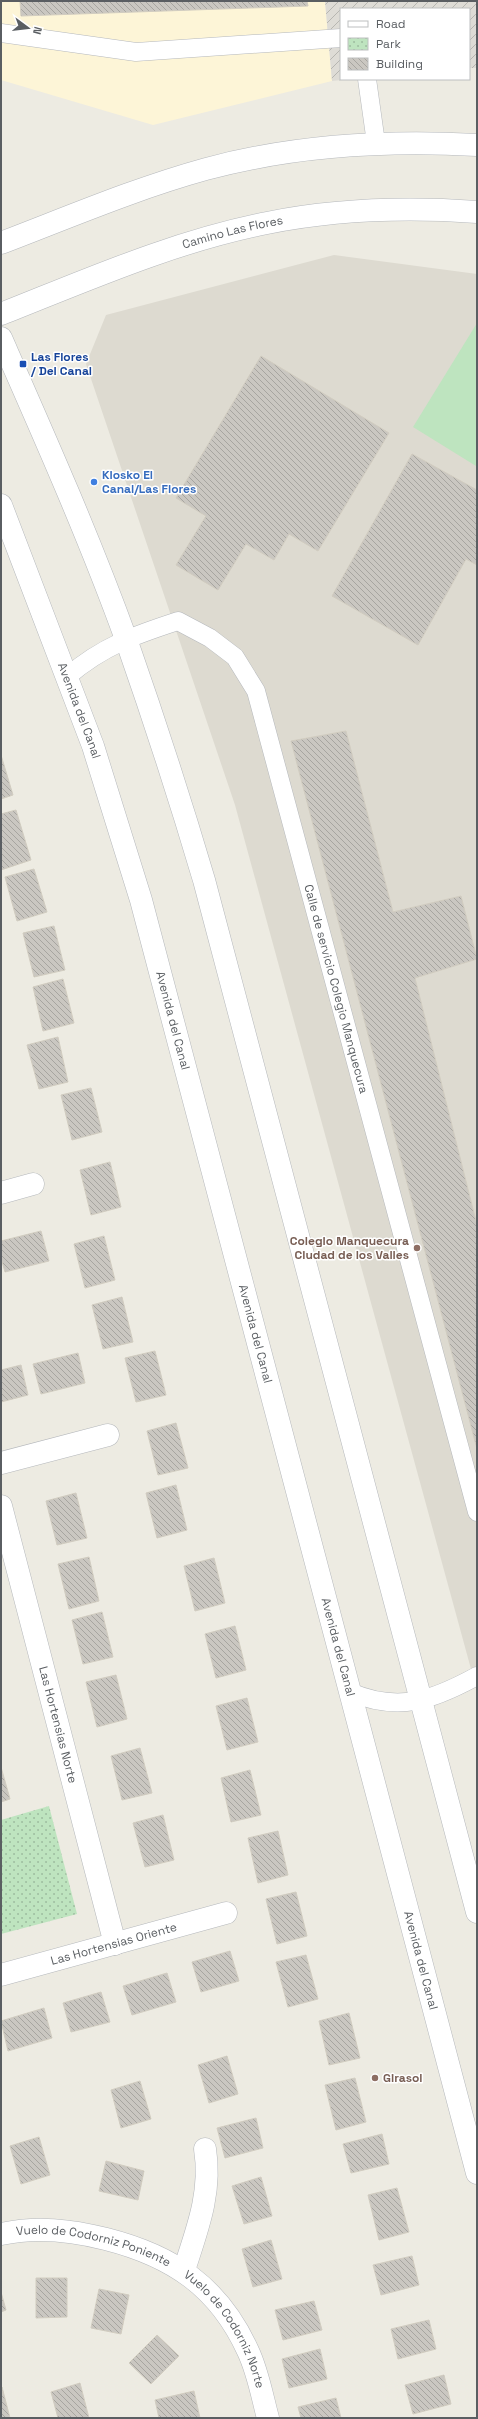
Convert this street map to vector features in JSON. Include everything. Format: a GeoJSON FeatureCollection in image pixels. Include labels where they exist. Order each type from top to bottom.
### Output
{"type":"FeatureCollection","features":[{"type":"Feature","properties":{"kind":"street"},"geometry":{"type":"LineString","coordinates":[[1,243],[145,189],[207,169],[285,152],[330,146],[376,143],[477,145]]}},
{"type":"Feature","properties":{"kind":"street","name":"Camino Las Flores"},"geometry":{"type":"LineString","coordinates":[[1,314],[176,247],[266,223],[312,215],[395,209],[477,212]]}},
{"type":"Feature","properties":{"kind":"street"},"geometry":{"type":"LineString","coordinates":[[1,338],[70,497],[125,639],[167,759],[204,880],[477,1912]]}},
{"type":"Feature","properties":{"kind":"street","name":"Avenida del Canal"},"geometry":{"type":"LineString","coordinates":[[1,505],[68,676],[96,754],[141,900],[477,2173]]}},
{"type":"Feature","properties":{"kind":"street"},"geometry":{"type":"LineString","coordinates":[[1,1193],[33,1184]]}},
{"type":"Feature","properties":{"kind":"street"},"geometry":{"type":"LineString","coordinates":[[1,1464],[108,1436]]}},
{"type":"Feature","properties":{"kind":"street","name":"Las Hortensias Norte"},"geometry":{"type":"LineString","coordinates":[[1,1506],[115,1944]]}},
{"type":"Feature","properties":{"kind":"street","name":"Las Hortensias Oriente"},"geometry":{"type":"LineString","coordinates":[[1,1975],[226,1913]]}},
{"type":"Feature","properties":{"kind":"street","name":"Vuelo de Codorniz Norte"},"geometry":{"type":"LineString","coordinates":[[205,2148],[208,2176],[206,2200],[184,2270],[207,2290],[226,2312],[238,2332],[256,2374],[268,2418]]}},
{"type":"Feature","properties":{"kind":"street","name":"Vuelo de Codorniz Poniente"},"geometry":{"type":"LineString","coordinates":[[1,2234],[38,2229],[79,2232],[145,2250],[184,2270]]}},
{"type":"Feature","properties":{"kind":"lane"},"geometry":{"type":"LineString","coordinates":[[1,33],[136,52],[340,38]]}},
{"type":"Feature","properties":{"kind":"lane"},"geometry":{"type":"LineString","coordinates":[[367,80],[376,143]]}},
{"type":"Feature","properties":{"kind":"lane","name":"Calle de servicio Colegio Manquecura"},"geometry":{"type":"LineString","coordinates":[[68,676],[93,656],[125,639],[178,621],[210,638],[235,657],[256,691],[477,1512]]}},
{"type":"Feature","properties":{"kind":"lane"},"geometry":{"type":"LineString","coordinates":[[350,1692],[368,1700],[388,1704],[421,1700],[457,1686],[477,1676]]}},
{"type":"Feature","properties":{"kind":"shaded area"},"geometry":{"type":"Polygon","coordinates":[[[1,1],[325,1],[332,81],[153,125],[1,80],[1,1]]]}},
{"type":"Feature","properties":{"kind":"shaded area"},"geometry":{"type":"Polygon","coordinates":[[[325,1],[477,1],[477,68],[470,68],[470,8],[340,8],[340,80],[342,80],[332,81],[325,1]]]}},
{"type":"Feature","properties":{"kind":"shaded area","name":"Colegio Manquecura Ciudad de los Valles"},"geometry":{"type":"Polygon","coordinates":[[[334,255],[477,274],[477,1691],[235,805],[86,364],[106,315],[334,255]]]}},
{"type":"Feature","properties":{"kind":"green space"},"geometry":{"type":"Polygon","coordinates":[[[477,323],[477,464],[476,466],[413,427],[477,323]]]}},
{"type":"Feature","properties":{"kind":"green space"},"geometry":{"type":"Polygon","coordinates":[[[49,1806],[77,1914],[1,1934],[1,1820],[49,1806]]]}},
{"type":"Feature","properties":{"kind":"building"},"geometry":{"type":"Polygon","coordinates":[[[20,1],[307,1],[308,6],[21,16],[20,1]]]}},
{"type":"Feature","properties":{"kind":"building"},"geometry":{"type":"Polygon","coordinates":[[[261,356],[389,433],[318,551],[289,534],[274,560],[246,544],[218,590],[176,565],[206,516],[176,498],[261,356]]]}},
{"type":"Feature","properties":{"kind":"building"},"geometry":{"type":"Polygon","coordinates":[[[412,454],[477,490],[477,565],[466,559],[418,645],[332,596],[412,454]]]}},
{"type":"Feature","properties":{"kind":"building"},"geometry":{"type":"Polygon","coordinates":[[[346,731],[393,912],[461,896],[477,959],[415,978],[477,1225],[477,1449],[291,741],[346,731]]]}},
{"type":"Feature","properties":{"kind":"building"},"geometry":{"type":"Polygon","coordinates":[[[1,755],[13,795],[1,799],[1,755]]]}},
{"type":"Feature","properties":{"kind":"building"},"geometry":{"type":"Polygon","coordinates":[[[16,810],[31,860],[1,870],[1,814],[16,810]]]}},
{"type":"Feature","properties":{"kind":"building"},"geometry":{"type":"Polygon","coordinates":[[[34,869],[47,912],[17,921],[5,877],[34,869]]]}},
{"type":"Feature","properties":{"kind":"building"},"geometry":{"type":"Polygon","coordinates":[[[54,926],[65,970],[34,977],[23,933],[54,926]]]}},
{"type":"Feature","properties":{"kind":"building"},"geometry":{"type":"Polygon","coordinates":[[[63,979],[74,1023],[43,1031],[33,987],[63,979]]]}},
{"type":"Feature","properties":{"kind":"building"},"geometry":{"type":"Polygon","coordinates":[[[58,1037],[68,1082],[39,1089],[27,1045],[58,1037]]]}},
{"type":"Feature","properties":{"kind":"building"},"geometry":{"type":"Polygon","coordinates":[[[91,1088],[102,1132],[72,1140],[61,1095],[91,1088]]]}},
{"type":"Feature","properties":{"kind":"building"},"geometry":{"type":"Polygon","coordinates":[[[110,1162],[121,1207],[91,1215],[80,1170],[110,1162]]]}},
{"type":"Feature","properties":{"kind":"building"},"geometry":{"type":"Polygon","coordinates":[[[41,1231],[49,1261],[5,1272],[1,1258],[1,1241],[41,1231]]]}},
{"type":"Feature","properties":{"kind":"building"},"geometry":{"type":"Polygon","coordinates":[[[104,1236],[115,1280],[85,1288],[74,1244],[104,1236]]]}},
{"type":"Feature","properties":{"kind":"building"},"geometry":{"type":"Polygon","coordinates":[[[122,1297],[133,1342],[103,1349],[92,1305],[122,1297]]]}},
{"type":"Feature","properties":{"kind":"building"},"geometry":{"type":"Polygon","coordinates":[[[155,1351],[166,1395],[136,1402],[125,1358],[155,1351]]]}},
{"type":"Feature","properties":{"kind":"building"},"geometry":{"type":"Polygon","coordinates":[[[78,1353],[85,1383],[41,1394],[33,1364],[78,1353]]]}},
{"type":"Feature","properties":{"kind":"building"},"geometry":{"type":"Polygon","coordinates":[[[21,1365],[28,1395],[1,1402],[1,1370],[21,1365]]]}},
{"type":"Feature","properties":{"kind":"building"},"geometry":{"type":"Polygon","coordinates":[[[176,1423],[188,1468],[158,1475],[147,1431],[176,1423]]]}},
{"type":"Feature","properties":{"kind":"building"},"geometry":{"type":"Polygon","coordinates":[[[176,1485],[187,1530],[157,1538],[146,1493],[176,1485]]]}},
{"type":"Feature","properties":{"kind":"building"},"geometry":{"type":"Polygon","coordinates":[[[76,1493],[87,1538],[57,1545],[46,1501],[76,1493]]]}},
{"type":"Feature","properties":{"kind":"building"},"geometry":{"type":"Polygon","coordinates":[[[89,1557],[99,1601],[69,1609],[58,1564],[89,1557]]]}},
{"type":"Feature","properties":{"kind":"building"},"geometry":{"type":"Polygon","coordinates":[[[214,1558],[225,1603],[195,1611],[184,1566],[214,1558]]]}},
{"type":"Feature","properties":{"kind":"building"},"geometry":{"type":"Polygon","coordinates":[[[102,1612],[113,1657],[83,1664],[72,1620],[102,1612]]]}},
{"type":"Feature","properties":{"kind":"building"},"geometry":{"type":"Polygon","coordinates":[[[235,1626],[246,1670],[216,1678],[205,1634],[235,1626]]]}},
{"type":"Feature","properties":{"kind":"building"},"geometry":{"type":"Polygon","coordinates":[[[116,1675],[127,1719],[97,1727],[86,1682],[116,1675]]]}},
{"type":"Feature","properties":{"kind":"building"},"geometry":{"type":"Polygon","coordinates":[[[247,1698],[258,1742],[227,1750],[216,1706],[247,1698]]]}},
{"type":"Feature","properties":{"kind":"building"},"geometry":{"type":"Polygon","coordinates":[[[140,1748],[152,1793],[122,1800],[111,1756],[140,1748]]]}},
{"type":"Feature","properties":{"kind":"building"},"geometry":{"type":"Polygon","coordinates":[[[1,1767],[10,1799],[1,1802],[1,1767]]]}},
{"type":"Feature","properties":{"kind":"building"},"geometry":{"type":"Polygon","coordinates":[[[250,1770],[261,1815],[231,1822],[221,1778],[250,1770]]]}},
{"type":"Feature","properties":{"kind":"building"},"geometry":{"type":"Polygon","coordinates":[[[163,1815],[174,1860],[145,1867],[133,1823],[163,1815]]]}},
{"type":"Feature","properties":{"kind":"building"},"geometry":{"type":"Polygon","coordinates":[[[278,1831],[288,1875],[258,1883],[248,1838],[278,1831]]]}},
{"type":"Feature","properties":{"kind":"building"},"geometry":{"type":"Polygon","coordinates":[[[296,1892],[307,1936],[277,1944],[266,1899],[296,1892]]]}},
{"type":"Feature","properties":{"kind":"building"},"geometry":{"type":"Polygon","coordinates":[[[230,1951],[239,1981],[201,1992],[192,1962],[230,1951]]]}},
{"type":"Feature","properties":{"kind":"building"},"geometry":{"type":"Polygon","coordinates":[[[306,1955],[318,1999],[288,2007],[276,1962],[306,1955]]]}},
{"type":"Feature","properties":{"kind":"building"},"geometry":{"type":"Polygon","coordinates":[[[167,1973],[176,2002],[132,2015],[123,1986],[167,1973]]]}},
{"type":"Feature","properties":{"kind":"building"},"geometry":{"type":"Polygon","coordinates":[[[101,1992],[110,2022],[71,2032],[63,2003],[101,1992]]]}},
{"type":"Feature","properties":{"kind":"building"},"geometry":{"type":"Polygon","coordinates":[[[44,2008],[52,2038],[8,2051],[1,2021],[44,2008]]]}},
{"type":"Feature","properties":{"kind":"building"},"geometry":{"type":"Polygon","coordinates":[[[349,2013],[360,2058],[329,2065],[319,2021],[349,2013]]]}},
{"type":"Feature","properties":{"kind":"building"},"geometry":{"type":"Polygon","coordinates":[[[227,2056],[238,2094],[209,2103],[198,2065],[227,2056]]]}},
{"type":"Feature","properties":{"kind":"building"},"geometry":{"type":"Polygon","coordinates":[[[355,2078],[366,2122],[336,2130],[325,2085],[355,2078]]]}},
{"type":"Feature","properties":{"kind":"building"},"geometry":{"type":"Polygon","coordinates":[[[140,2081],[151,2119],[121,2128],[111,2090],[140,2081]]]}},
{"type":"Feature","properties":{"kind":"building"},"geometry":{"type":"Polygon","coordinates":[[[256,2118],[263,2148],[225,2158],[217,2128],[256,2118]]]}},
{"type":"Feature","properties":{"kind":"building"},"geometry":{"type":"Polygon","coordinates":[[[382,2134],[389,2164],[351,2173],[343,2144],[382,2134]]]}},
{"type":"Feature","properties":{"kind":"building"},"geometry":{"type":"Polygon","coordinates":[[[39,2137],[50,2175],[21,2184],[10,2146],[39,2137]]]}},
{"type":"Feature","properties":{"kind":"building"},"geometry":{"type":"Polygon","coordinates":[[[106,2161],[144,2171],[138,2200],[99,2191],[106,2161]]]}},
{"type":"Feature","properties":{"kind":"building"},"geometry":{"type":"Polygon","coordinates":[[[261,2177],[272,2216],[244,2224],[232,2186],[261,2177]]]}},
{"type":"Feature","properties":{"kind":"building"},"geometry":{"type":"Polygon","coordinates":[[[397,2188],[409,2232],[379,2240],[368,2195],[397,2188]]]}},
{"type":"Feature","properties":{"kind":"building"},"geometry":{"type":"Polygon","coordinates":[[[271,2240],[282,2279],[253,2287],[242,2249],[271,2240]]]}},
{"type":"Feature","properties":{"kind":"building"},"geometry":{"type":"Polygon","coordinates":[[[412,2256],[419,2285],[381,2295],[373,2265],[412,2256]]]}},
{"type":"Feature","properties":{"kind":"building"},"geometry":{"type":"Polygon","coordinates":[[[36,2278],[67,2278],[67,2317],[36,2318],[36,2278]]]}},
{"type":"Feature","properties":{"kind":"building"},"geometry":{"type":"Polygon","coordinates":[[[99,2289],[129,2295],[121,2334],[91,2328],[99,2289]]]}},
{"type":"Feature","properties":{"kind":"building"},"geometry":{"type":"Polygon","coordinates":[[[1,2292],[6,2310],[1,2312],[1,2292]]]}},
{"type":"Feature","properties":{"kind":"building"},"geometry":{"type":"Polygon","coordinates":[[[314,2301],[322,2330],[283,2340],[275,2310],[314,2301]]]}},
{"type":"Feature","properties":{"kind":"building"},"geometry":{"type":"Polygon","coordinates":[[[429,2320],[436,2349],[398,2359],[391,2329],[429,2320]]]}},
{"type":"Feature","properties":{"kind":"building"},"geometry":{"type":"Polygon","coordinates":[[[157,2335],[179,2356],[151,2384],[129,2363],[157,2335]]]}},
{"type":"Feature","properties":{"kind":"building"},"geometry":{"type":"Polygon","coordinates":[[[320,2349],[327,2379],[289,2388],[282,2359],[320,2349]]]}},
{"type":"Feature","properties":{"kind":"building"},"geometry":{"type":"Polygon","coordinates":[[[444,2375],[451,2404],[413,2414],[405,2385],[444,2375]]]}},
{"type":"Feature","properties":{"kind":"building"},"geometry":{"type":"Polygon","coordinates":[[[80,2383],[89,2418],[58,2418],[51,2392],[80,2383]]]}},
{"type":"Feature","properties":{"kind":"building"},"geometry":{"type":"Polygon","coordinates":[[[2,2387],[10,2418],[1,2418],[2,2387]]]}},
{"type":"Feature","properties":{"kind":"building"},"geometry":{"type":"Polygon","coordinates":[[[194,2391],[200,2418],[159,2418],[155,2400],[194,2391]]]}},
{"type":"Feature","properties":{"kind":"building"},"geometry":{"type":"Polygon","coordinates":[[[336,2398],[341,2418],[301,2418],[298,2407],[336,2398]]]}},
{"type":"Feature","properties":{"kind":"place","name":"Las Flores / Del Canal"},"geometry":{"type":"Point","coordinates":[23,364]}},
{"type":"Feature","properties":{"kind":"place","name":"Kiosko El Canal/Las Flores"},"geometry":{"type":"Point","coordinates":[94,482]}},
{"type":"Feature","properties":{"kind":"place","name":"Colegio Manquecura Ciudad de los Valles"},"geometry":{"type":"Point","coordinates":[417,1248]}},
{"type":"Feature","properties":{"kind":"place","name":"Girasol"},"geometry":{"type":"Point","coordinates":[375,2078]}}]}
